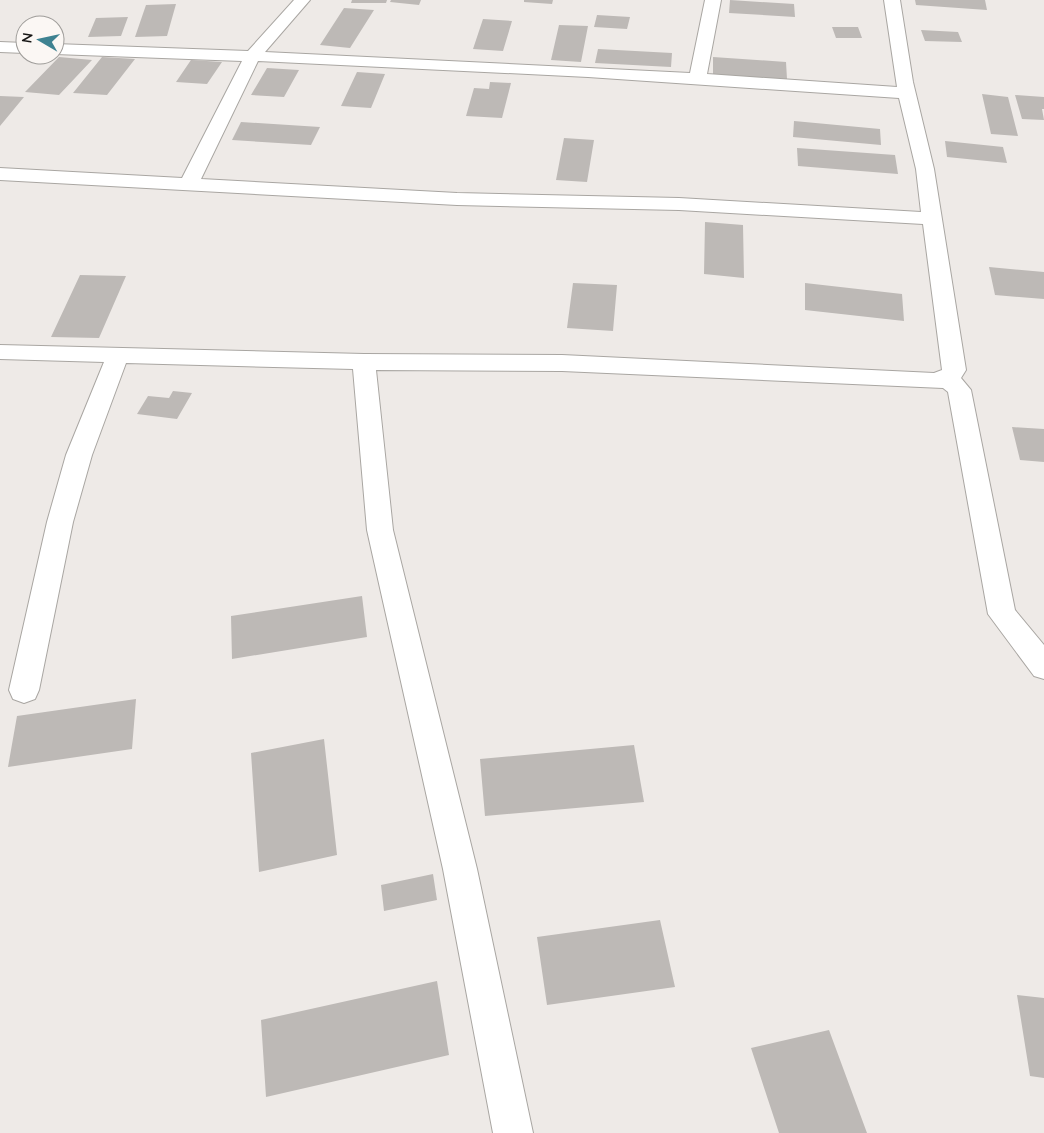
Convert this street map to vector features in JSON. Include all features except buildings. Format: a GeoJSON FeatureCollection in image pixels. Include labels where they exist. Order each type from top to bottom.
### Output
{"type":"FeatureCollection","features":[{"type":"Feature","properties":{"kind":"street"},"geometry":{"type":"LineString","coordinates":[[190,182],[253,55],[302,0]]}},
{"type":"Feature","properties":{"kind":"street"},"geometry":{"type":"LineString","coordinates":[[698,77],[713,0]]}},
{"type":"Feature","properties":{"kind":"street"},"geometry":{"type":"LineString","coordinates":[[892,0],[907,92],[925,169],[933,219],[954,370],[949,378]]}},
{"type":"Feature","properties":{"kind":"street"},"geometry":{"type":"LineString","coordinates":[[0,47],[15,48]]}},
{"type":"Feature","properties":{"kind":"street"},"geometry":{"type":"LineString","coordinates":[[65,49],[253,55],[698,77],[907,92]]}},
{"type":"Feature","properties":{"kind":"street"},"geometry":{"type":"LineString","coordinates":[[0,174],[190,182],[457,198],[678,204],[933,219]]}},
{"type":"Feature","properties":{"kind":"street"},"geometry":{"type":"LineString","coordinates":[[0,352],[364,362],[562,363],[924,381],[949,378]]}},
{"type":"Feature","properties":{"kind":"street"},"geometry":{"type":"LineString","coordinates":[[24,690],[60,522],[79,455],[118,355]]}},
{"type":"Feature","properties":{"kind":"street"},"geometry":{"type":"LineString","coordinates":[[364,362],[380,530],[460,869],[513,1133]]}},
{"type":"Feature","properties":{"kind":"street"},"geometry":{"type":"LineString","coordinates":[[949,378],[959,390],[1002,614],[1044,667]]}}]}
